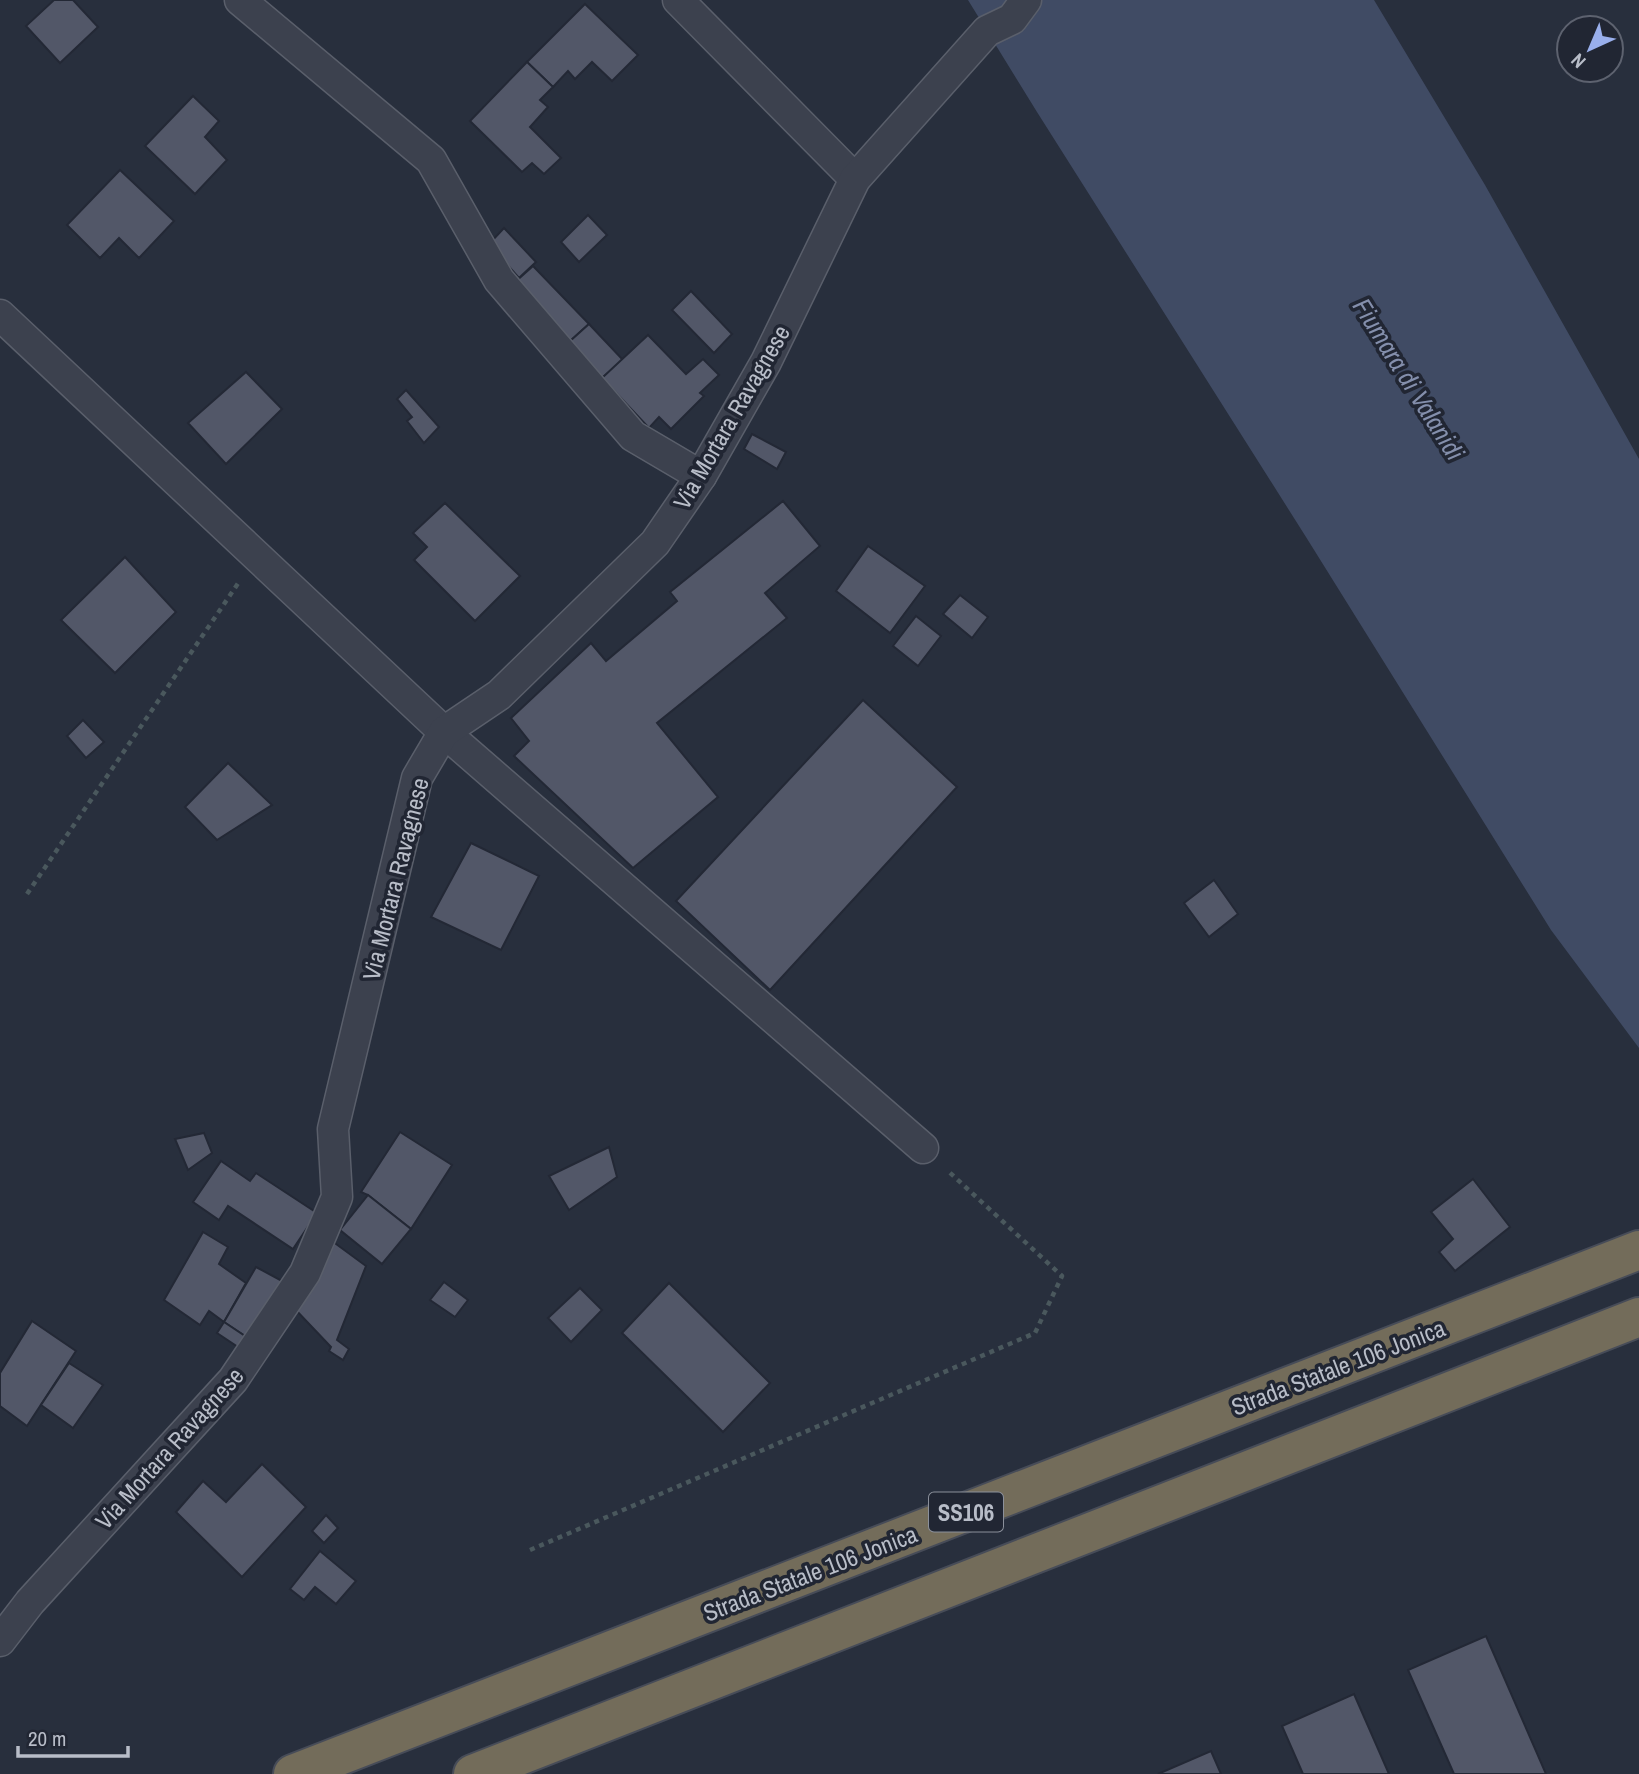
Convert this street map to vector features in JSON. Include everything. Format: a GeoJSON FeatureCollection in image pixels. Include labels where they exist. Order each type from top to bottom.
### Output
{"type":"FeatureCollection","features":[{"type":"Feature","properties":{"kind":"highway","name":"Strada Statale 106 Jonica"},"geometry":{"type":"LineString","coordinates":[[293,1774],[1639,1250]]}},
{"type":"Feature","properties":{"kind":"highway","name":"SS106"},"geometry":{"type":"LineString","coordinates":[[473,1774],[1639,1317]]}},
{"type":"Feature","properties":{"kind":"street"},"geometry":{"type":"LineString","coordinates":[[240,0],[431,160],[499,280],[633,436],[701,476]]}},
{"type":"Feature","properties":{"kind":"street"},"geometry":{"type":"LineString","coordinates":[[678,0],[855,179]]}},
{"type":"Feature","properties":{"kind":"street","name":"Via Mortara Ravagnese"},"geometry":{"type":"LineString","coordinates":[[0,1641],[30,1602],[233,1380],[305,1273],[337,1197],[333,1129],[417,778],[444,732],[499,695],[655,543],[701,476],[766,362],[855,179],[987,30],[1012,19],[1026,0]]}},
{"type":"Feature","properties":{"kind":"street"},"geometry":{"type":"LineString","coordinates":[[0,315],[444,732],[923,1148]]}},
{"type":"Feature","properties":{"kind":"path"},"geometry":{"type":"LineString","coordinates":[[27,894],[257,556]]}},
{"type":"Feature","properties":{"kind":"path"},"geometry":{"type":"LineString","coordinates":[[530,1550],[1035,1333],[1062,1276],[923,1148]]}},
{"type":"Feature","properties":{"kind":"water","name":"Fiumara di Valanidi"},"geometry":{"type":"Polygon","coordinates":[[[968,0],[1374,0],[1485,185],[1639,459],[1639,1048],[1551,930],[968,0]]]}},
{"type":"Feature","properties":{"kind":"building"},"geometry":{"type":"Polygon","coordinates":[[[54,0],[73,0],[98,27],[60,63],[26,26],[54,0]]]}},
{"type":"Feature","properties":{"kind":"building"},"geometry":{"type":"Polygon","coordinates":[[[585,4],[638,55],[612,81],[592,62],[575,79],[568,71],[553,87],[527,62],[585,4]]]}},
{"type":"Feature","properties":{"kind":"building"},"geometry":{"type":"Polygon","coordinates":[[[527,62],[553,87],[540,100],[548,107],[530,127],[561,158],[544,174],[532,163],[522,172],[470,121],[527,62]]]}},
{"type":"Feature","properties":{"kind":"building"},"geometry":{"type":"Polygon","coordinates":[[[193,96],[219,121],[205,137],[227,160],[195,194],[145,146],[193,96]]]}},
{"type":"Feature","properties":{"kind":"building"},"geometry":{"type":"Polygon","coordinates":[[[120,170],[174,221],[139,258],[119,238],[100,258],[67,225],[120,170]]]}},
{"type":"Feature","properties":{"kind":"building"},"geometry":{"type":"Polygon","coordinates":[[[588,215],[607,235],[579,262],[561,242],[588,215]]]}},
{"type":"Feature","properties":{"kind":"building"},"geometry":{"type":"Polygon","coordinates":[[[504,228],[536,262],[519,278],[489,244],[504,228]]]}},
{"type":"Feature","properties":{"kind":"building"},"geometry":{"type":"Polygon","coordinates":[[[533,266],[589,324],[569,342],[514,283],[533,266]]]}},
{"type":"Feature","properties":{"kind":"building"},"geometry":{"type":"Polygon","coordinates":[[[691,291],[732,334],[714,353],[672,310],[691,291]]]}},
{"type":"Feature","properties":{"kind":"building"},"geometry":{"type":"Polygon","coordinates":[[[589,324],[623,360],[602,378],[569,342],[589,324]]]}},
{"type":"Feature","properties":{"kind":"building"},"geometry":{"type":"Polygon","coordinates":[[[648,335],[686,374],[703,359],[719,375],[700,393],[704,396],[671,429],[659,417],[649,428],[602,378],[648,335]]]}},
{"type":"Feature","properties":{"kind":"building"},"geometry":{"type":"Polygon","coordinates":[[[246,372],[282,409],[226,464],[188,423],[246,372]]]}},
{"type":"Feature","properties":{"kind":"building"},"geometry":{"type":"Polygon","coordinates":[[[406,390],[439,427],[424,443],[407,421],[412,417],[397,399],[406,390]]]}},
{"type":"Feature","properties":{"kind":"building"},"geometry":{"type":"Polygon","coordinates":[[[752,434],[786,452],[777,469],[744,449],[752,434]]]}},
{"type":"Feature","properties":{"kind":"building"},"geometry":{"type":"Polygon","coordinates":[[[783,501],[820,546],[765,593],[787,618],[657,723],[718,797],[633,868],[514,756],[529,741],[511,718],[591,643],[606,661],[677,601],[670,592],[783,501]]]}},
{"type":"Feature","properties":{"kind":"building"},"geometry":{"type":"Polygon","coordinates":[[[445,503],[520,576],[475,621],[414,560],[427,547],[413,533],[445,503]]]}},
{"type":"Feature","properties":{"kind":"building"},"geometry":{"type":"Polygon","coordinates":[[[868,546],[925,586],[890,633],[836,591],[868,546]]]}},
{"type":"Feature","properties":{"kind":"building"},"geometry":{"type":"Polygon","coordinates":[[[125,557],[176,612],[115,673],[61,620],[125,557]]]}},
{"type":"Feature","properties":{"kind":"building"},"geometry":{"type":"Polygon","coordinates":[[[960,595],[988,617],[972,638],[943,614],[960,595]]]}},
{"type":"Feature","properties":{"kind":"building"},"geometry":{"type":"Polygon","coordinates":[[[916,616],[941,636],[918,666],[893,646],[916,616]]]}},
{"type":"Feature","properties":{"kind":"building"},"geometry":{"type":"Polygon","coordinates":[[[863,700],[957,787],[770,990],[676,901],[863,700]]]}},
{"type":"Feature","properties":{"kind":"building"},"geometry":{"type":"Polygon","coordinates":[[[83,720],[104,742],[86,758],[67,736],[83,720]]]}},
{"type":"Feature","properties":{"kind":"building"},"geometry":{"type":"Polygon","coordinates":[[[228,763],[272,805],[217,840],[185,807],[228,763]]]}},
{"type":"Feature","properties":{"kind":"building"},"geometry":{"type":"Polygon","coordinates":[[[471,843],[539,876],[501,950],[431,917],[471,843]]]}},
{"type":"Feature","properties":{"kind":"building"},"geometry":{"type":"Polygon","coordinates":[[[1214,880],[1238,914],[1209,937],[1184,903],[1214,880]]]}},
{"type":"Feature","properties":{"kind":"building"},"geometry":{"type":"Polygon","coordinates":[[[400,1132],[452,1165],[411,1229],[361,1192],[400,1132]]]}},
{"type":"Feature","properties":{"kind":"building"},"geometry":{"type":"Polygon","coordinates":[[[204,1133],[212,1153],[188,1170],[175,1139],[204,1133]]]}},
{"type":"Feature","properties":{"kind":"building"},"geometry":{"type":"Polygon","coordinates":[[[609,1147],[617,1177],[569,1210],[549,1176],[609,1147]]]}},
{"type":"Feature","properties":{"kind":"building"},"geometry":{"type":"Polygon","coordinates":[[[221,1161],[250,1181],[256,1173],[317,1213],[293,1249],[228,1206],[219,1220],[193,1202],[221,1161]]]}},
{"type":"Feature","properties":{"kind":"building"},"geometry":{"type":"Polygon","coordinates":[[[1473,1179],[1510,1227],[1455,1271],[1439,1252],[1453,1239],[1431,1212],[1473,1179]]]}},
{"type":"Feature","properties":{"kind":"building"},"geometry":{"type":"Polygon","coordinates":[[[368,1195],[411,1229],[382,1264],[340,1230],[368,1195]]]}},
{"type":"Feature","properties":{"kind":"building"},"geometry":{"type":"Polygon","coordinates":[[[203,1232],[228,1247],[219,1264],[246,1283],[224,1322],[209,1311],[200,1325],[164,1300],[203,1232]]]}},
{"type":"Feature","properties":{"kind":"building"},"geometry":{"type":"Polygon","coordinates":[[[332,1241],[366,1266],[337,1340],[349,1349],[343,1360],[329,1351],[331,1347],[293,1307],[332,1241]]]}},
{"type":"Feature","properties":{"kind":"building"},"geometry":{"type":"Polygon","coordinates":[[[256,1267],[284,1282],[251,1340],[224,1322],[256,1267]]]}},
{"type":"Feature","properties":{"kind":"building"},"geometry":{"type":"Polygon","coordinates":[[[444,1282],[468,1300],[455,1317],[430,1300],[444,1282]]]}},
{"type":"Feature","properties":{"kind":"building"},"geometry":{"type":"Polygon","coordinates":[[[669,1283],[770,1383],[723,1432],[622,1333],[669,1283]]]}},
{"type":"Feature","properties":{"kind":"building"},"geometry":{"type":"Polygon","coordinates":[[[580,1288],[602,1310],[571,1342],[548,1318],[580,1288]]]}},
{"type":"Feature","properties":{"kind":"building"},"geometry":{"type":"Polygon","coordinates":[[[32,1321],[76,1351],[27,1426],[0,1406],[0,1373],[32,1321]]]}},
{"type":"Feature","properties":{"kind":"building"},"geometry":{"type":"Polygon","coordinates":[[[224,1322],[251,1340],[244,1351],[217,1333],[224,1322]]]}},
{"type":"Feature","properties":{"kind":"building"},"geometry":{"type":"Polygon","coordinates":[[[69,1363],[103,1385],[73,1428],[41,1405],[69,1363]]]}},
{"type":"Feature","properties":{"kind":"building"},"geometry":{"type":"Polygon","coordinates":[[[262,1464],[306,1507],[242,1577],[176,1512],[203,1481],[226,1502],[262,1464]]]}},
{"type":"Feature","properties":{"kind":"building"},"geometry":{"type":"Polygon","coordinates":[[[326,1515],[338,1528],[324,1543],[312,1531],[326,1515]]]}},
{"type":"Feature","properties":{"kind":"building"},"geometry":{"type":"Polygon","coordinates":[[[320,1551],[356,1581],[336,1604],[315,1587],[304,1600],[290,1589],[320,1551]]]}},
{"type":"Feature","properties":{"kind":"building"},"geometry":{"type":"Polygon","coordinates":[[[1486,1636],[1546,1774],[1454,1774],[1408,1670],[1486,1636]]]}},
{"type":"Feature","properties":{"kind":"building"},"geometry":{"type":"Polygon","coordinates":[[[1354,1694],[1389,1774],[1303,1774],[1282,1726],[1354,1694]]]}},
{"type":"Feature","properties":{"kind":"building"},"geometry":{"type":"Polygon","coordinates":[[[1211,1751],[1221,1774],[1158,1774],[1211,1751]]]}}]}
